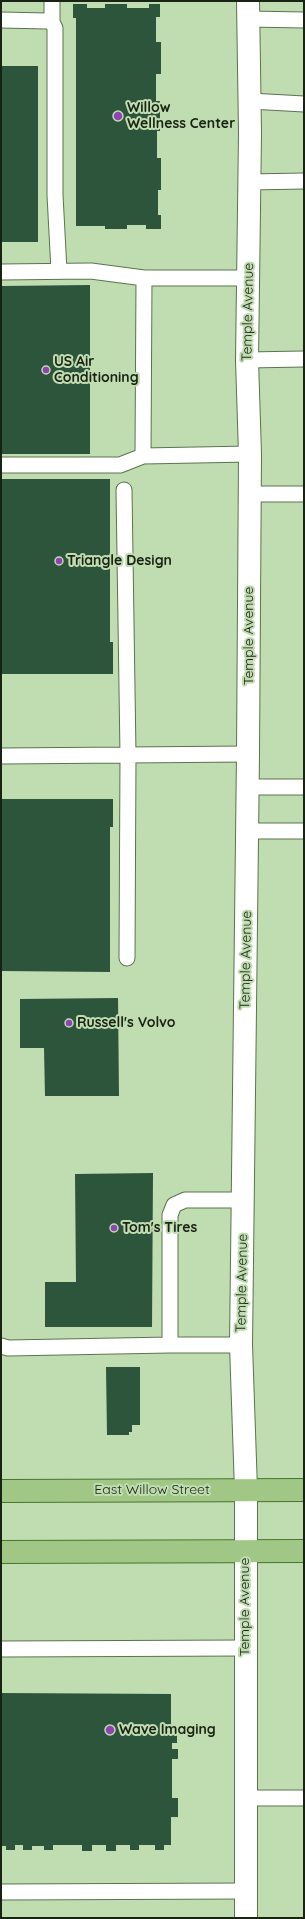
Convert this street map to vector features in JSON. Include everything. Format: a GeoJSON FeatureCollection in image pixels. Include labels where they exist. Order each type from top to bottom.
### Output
{"type":"FeatureCollection","features":[{"type":"Feature","properties":{"kind":"main road","name":"Temple Avenue"},"geometry":{"type":"LineString","coordinates":[[246,1918],[244,1798],[246,1490],[241,1345],[248,831],[250,454],[247,360],[250,102],[248,10]]}},
{"type":"Feature","properties":{"kind":"main road","name":"East Willow Street"},"geometry":{"type":"LineString","coordinates":[[1,1491],[304,1490]]}},
{"type":"Feature","properties":{"kind":"main road"},"geometry":{"type":"LineString","coordinates":[[1,1552],[304,1551]]}},
{"type":"Feature","properties":{"kind":"lane"},"geometry":{"type":"LineString","coordinates":[[52,1],[52,22],[55,28],[55,195],[59,271]]}},
{"type":"Feature","properties":{"kind":"lane"},"geometry":{"type":"LineString","coordinates":[[248,10],[304,20]]}},
{"type":"Feature","properties":{"kind":"lane"},"geometry":{"type":"LineString","coordinates":[[1,20],[52,22]]}},
{"type":"Feature","properties":{"kind":"lane"},"geometry":{"type":"LineString","coordinates":[[250,102],[304,104]]}},
{"type":"Feature","properties":{"kind":"lane"},"geometry":{"type":"LineString","coordinates":[[249,182],[304,181]]}},
{"type":"Feature","properties":{"kind":"lane"},"geometry":{"type":"LineString","coordinates":[[1,272],[91,271],[144,278],[248,278]]}},
{"type":"Feature","properties":{"kind":"lane"},"geometry":{"type":"LineString","coordinates":[[143,456],[144,278]]}},
{"type":"Feature","properties":{"kind":"lane"},"geometry":{"type":"LineString","coordinates":[[247,360],[304,359]]}},
{"type":"Feature","properties":{"kind":"lane"},"geometry":{"type":"LineString","coordinates":[[1,465],[120,465],[143,456],[250,454]]}},
{"type":"Feature","properties":{"kind":"lane"},"geometry":{"type":"LineString","coordinates":[[124,490],[128,755],[127,958]]}},
{"type":"Feature","properties":{"kind":"lane"},"geometry":{"type":"LineString","coordinates":[[249,494],[304,494]]}},
{"type":"Feature","properties":{"kind":"lane"},"geometry":{"type":"LineString","coordinates":[[1,756],[248,754]]}},
{"type":"Feature","properties":{"kind":"lane"},"geometry":{"type":"LineString","coordinates":[[248,787],[304,787]]}},
{"type":"Feature","properties":{"kind":"lane"},"geometry":{"type":"LineString","coordinates":[[248,831],[304,831]]}},
{"type":"Feature","properties":{"kind":"lane"},"geometry":{"type":"LineString","coordinates":[[170,1345],[170,1215],[174,1205],[185,1200],[243,1200]]}},
{"type":"Feature","properties":{"kind":"lane"},"geometry":{"type":"LineString","coordinates":[[1,1346],[8,1348],[241,1345]]}},
{"type":"Feature","properties":{"kind":"lane"},"geometry":{"type":"LineString","coordinates":[[1,1649],[246,1648]]}},
{"type":"Feature","properties":{"kind":"lane"},"geometry":{"type":"LineString","coordinates":[[244,1798],[304,1798]]}},
{"type":"Feature","properties":{"kind":"lane"},"geometry":{"type":"LineString","coordinates":[[1,1892],[246,1891]]}},
{"type":"Feature","properties":{"kind":"building","name":"Willow Wellness Center"},"geometry":{"type":"Polygon","coordinates":[[[73,4],[87,4],[87,8],[105,8],[105,4],[127,4],[127,8],[149,8],[149,4],[160,4],[160,17],[156,17],[156,42],[161,42],[161,74],[156,74],[156,101],[160,101],[160,131],[157,131],[157,158],[161,158],[161,190],[158,190],[158,215],[161,215],[161,229],[146,229],[146,225],[127,225],[127,229],[105,229],[105,226],[76,226],[76,18],[73,18],[73,4]]]}},
{"type":"Feature","properties":{"kind":"building"},"geometry":{"type":"Polygon","coordinates":[[[1,66],[38,66],[38,242],[1,242],[1,66]]]}},
{"type":"Feature","properties":{"kind":"building","name":"US Air Conditioning"},"geometry":{"type":"Polygon","coordinates":[[[90,285],[90,454],[1,454],[1,286],[90,285]]]}},
{"type":"Feature","properties":{"kind":"building","name":"Triangle Design"},"geometry":{"type":"Polygon","coordinates":[[[1,479],[110,479],[110,642],[113,642],[113,674],[1,674],[1,479]]]}},
{"type":"Feature","properties":{"kind":"building"},"geometry":{"type":"Polygon","coordinates":[[[1,799],[113,799],[113,827],[110,827],[110,972],[1,971],[1,799]]]}},
{"type":"Feature","properties":{"kind":"building","name":"Russell's Volvo"},"geometry":{"type":"Polygon","coordinates":[[[118,998],[119,1096],[45,1096],[44,1048],[20,1048],[20,999],[118,998]]]}},
{"type":"Feature","properties":{"kind":"building","name":"Tom's Tires"},"geometry":{"type":"Polygon","coordinates":[[[153,1173],[152,1327],[45,1327],[45,1282],[76,1282],[75,1174],[153,1173]]]}},
{"type":"Feature","properties":{"kind":"building"},"geometry":{"type":"Polygon","coordinates":[[[106,1367],[140,1367],[140,1425],[132,1425],[132,1432],[129,1432],[129,1435],[107,1435],[106,1367]]]}},
{"type":"Feature","properties":{"kind":"building"},"geometry":{"type":"Polygon","coordinates":[[[1,1693],[171,1694],[171,1733],[177,1733],[177,1743],[172,1743],[172,1749],[178,1749],[178,1759],[172,1759],[172,1798],[178,1798],[178,1817],[171,1817],[171,1845],[164,1845],[164,1850],[155,1850],[155,1845],[139,1845],[139,1850],[130,1850],[130,1845],[116,1845],[116,1851],[106,1851],[106,1845],[92,1845],[92,1851],[82,1851],[82,1845],[53,1845],[53,1850],[44,1850],[44,1846],[32,1846],[32,1850],[23,1850],[23,1845],[15,1845],[15,1850],[6,1850],[6,1846],[1,1846],[1,1693]]]}},
{"type":"Feature","properties":{"kind":"place","name":"Willow Wellness Center"},"geometry":{"type":"Point","coordinates":[118,116]}},
{"type":"Feature","properties":{"kind":"place","name":"US Air Conditioning"},"geometry":{"type":"Point","coordinates":[46,370]}},
{"type":"Feature","properties":{"kind":"place","name":"Triangle Design"},"geometry":{"type":"Point","coordinates":[59,561]}},
{"type":"Feature","properties":{"kind":"place","name":"Russell's Volvo"},"geometry":{"type":"Point","coordinates":[69,1023]}},
{"type":"Feature","properties":{"kind":"place","name":"Tom's Tires"},"geometry":{"type":"Point","coordinates":[114,1228]}},
{"type":"Feature","properties":{"kind":"place","name":"Wave Imaging"},"geometry":{"type":"Point","coordinates":[110,1730]}}]}
